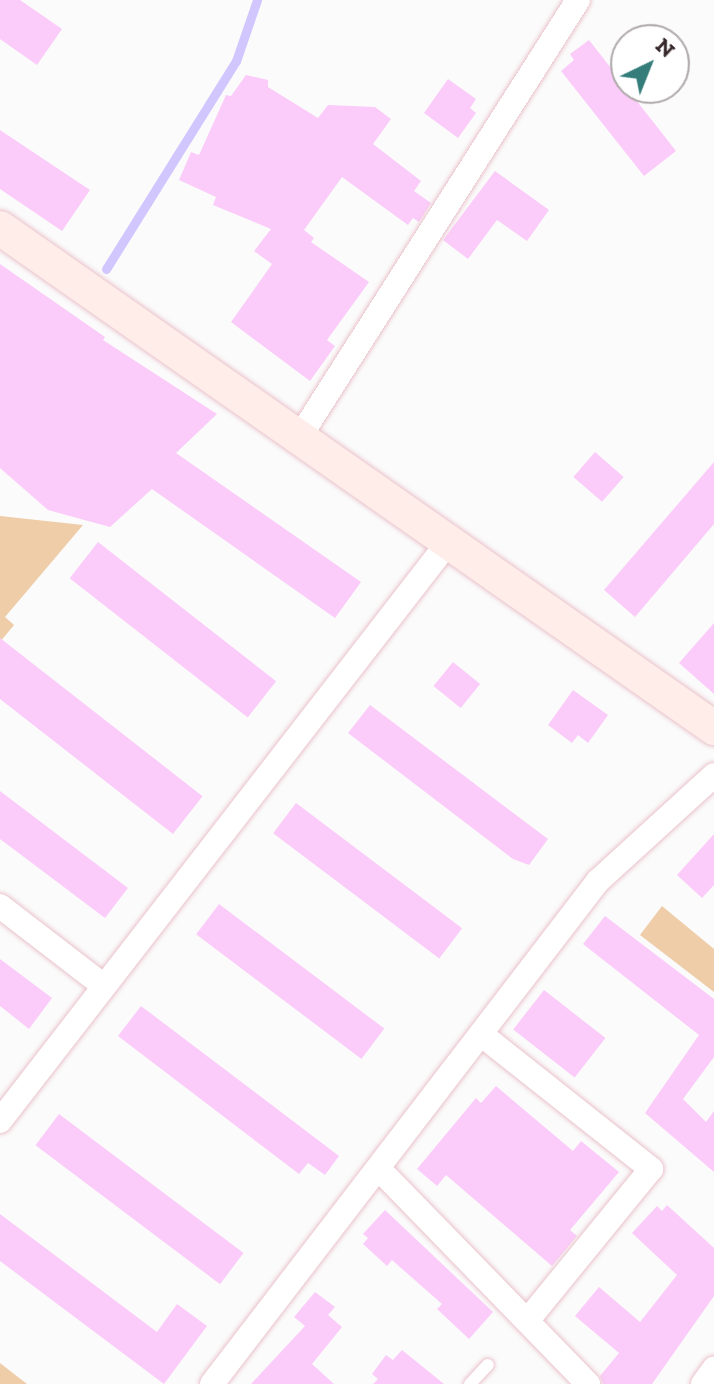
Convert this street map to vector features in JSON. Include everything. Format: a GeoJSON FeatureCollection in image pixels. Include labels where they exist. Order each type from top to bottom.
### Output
{"type":"FeatureCollection","features":[{"type":"Feature","properties":{"kind":"street"},"geometry":{"type":"LineString","coordinates":[[299,438],[578,0]]}},
{"type":"Feature","properties":{"kind":"street"},"geometry":{"type":"LineString","coordinates":[[0,228],[447,544],[714,728]]}},
{"type":"Feature","properties":{"kind":"street"},"geometry":{"type":"LineString","coordinates":[[0,1121],[447,544]]}},
{"type":"Feature","properties":{"kind":"street"},"geometry":{"type":"LineString","coordinates":[[212,1384],[598,881],[714,775]]}},
{"type":"Feature","properties":{"kind":"street"},"geometry":{"type":"LineString","coordinates":[[0,906],[104,986]]}},
{"type":"Feature","properties":{"kind":"street"},"geometry":{"type":"LineString","coordinates":[[482,1035],[651,1169],[528,1320]]}},
{"type":"Feature","properties":{"kind":"street"},"geometry":{"type":"LineString","coordinates":[[379,1169],[588,1384]]}},
{"type":"Feature","properties":{"kind":"street"},"geometry":{"type":"LineString","coordinates":[[703,1384],[714,1369]]}},
{"type":"Feature","properties":{"kind":"lane"},"geometry":{"type":"LineString","coordinates":[[470,1384],[488,1365]]}},
{"type":"Feature","properties":{"kind":"shaded area"},"geometry":{"type":"Polygon","coordinates":[[[0,516],[83,525],[5,617],[14,625],[0,642],[0,516]]]}},
{"type":"Feature","properties":{"kind":"shaded area"},"geometry":{"type":"Polygon","coordinates":[[[662,906],[714,949],[714,992],[640,935],[662,906]]]}},
{"type":"Feature","properties":{"kind":"shaded area"},"geometry":{"type":"Polygon","coordinates":[[[0,1363],[27,1384],[0,1384],[0,1363]]]}},
{"type":"Feature","properties":{"kind":"building"},"geometry":{"type":"Polygon","coordinates":[[[0,0],[20,0],[62,29],[37,65],[0,39],[0,0]]]}},
{"type":"Feature","properties":{"kind":"building"},"geometry":{"type":"Polygon","coordinates":[[[589,40],[610,67],[610,104],[639,104],[676,151],[644,176],[561,71],[574,60],[570,54],[589,40]]]}},
{"type":"Feature","properties":{"kind":"building"},"geometry":{"type":"Polygon","coordinates":[[[246,75],[268,80],[268,87],[318,118],[328,105],[375,107],[391,119],[373,144],[421,181],[414,191],[431,203],[419,222],[413,218],[408,225],[342,177],[304,230],[314,238],[311,242],[369,282],[327,340],[335,346],[310,381],[231,322],[272,264],[254,251],[271,229],[213,205],[216,197],[179,180],[191,152],[199,155],[226,95],[231,96],[246,75]]]}},
{"type":"Feature","properties":{"kind":"building"},"geometry":{"type":"Polygon","coordinates":[[[448,79],[476,99],[470,108],[476,113],[458,138],[424,113],[448,79]]]}},
{"type":"Feature","properties":{"kind":"building"},"geometry":{"type":"Polygon","coordinates":[[[0,130],[90,190],[62,231],[0,189],[0,130]]]}},
{"type":"Feature","properties":{"kind":"building"},"geometry":{"type":"Polygon","coordinates":[[[495,171],[549,210],[527,241],[497,220],[468,259],[443,240],[495,171]]]}},
{"type":"Feature","properties":{"kind":"building"},"geometry":{"type":"Polygon","coordinates":[[[0,264],[105,337],[103,340],[217,414],[176,453],[361,582],[335,618],[152,489],[110,527],[48,510],[0,468],[0,264]]]}},
{"type":"Feature","properties":{"kind":"building"},"geometry":{"type":"Polygon","coordinates":[[[595,452],[624,477],[602,502],[573,477],[595,452]]]}},
{"type":"Feature","properties":{"kind":"building"},"geometry":{"type":"Polygon","coordinates":[[[714,462],[714,524],[635,617],[604,590],[714,462]]]}},
{"type":"Feature","properties":{"kind":"building"},"geometry":{"type":"Polygon","coordinates":[[[98,542],[276,681],[248,717],[70,578],[98,542]]]}},
{"type":"Feature","properties":{"kind":"building"},"geometry":{"type":"Polygon","coordinates":[[[714,623],[714,694],[679,663],[714,623]]]}},
{"type":"Feature","properties":{"kind":"building"},"geometry":{"type":"Polygon","coordinates":[[[0,638],[203,796],[173,834],[0,699],[0,638]]]}},
{"type":"Feature","properties":{"kind":"building"},"geometry":{"type":"Polygon","coordinates":[[[453,662],[480,684],[461,708],[433,686],[453,662]]]}},
{"type":"Feature","properties":{"kind":"building"},"geometry":{"type":"Polygon","coordinates":[[[573,690],[608,715],[588,743],[578,735],[572,743],[548,725],[573,690]]]}},
{"type":"Feature","properties":{"kind":"building"},"geometry":{"type":"Polygon","coordinates":[[[370,705],[548,839],[529,865],[513,859],[348,733],[370,705]]]}},
{"type":"Feature","properties":{"kind":"building"},"geometry":{"type":"Polygon","coordinates":[[[0,791],[128,888],[105,918],[0,839],[0,791]]]}},
{"type":"Feature","properties":{"kind":"building"},"geometry":{"type":"Polygon","coordinates":[[[296,803],[462,928],[439,959],[273,833],[296,803]]]}},
{"type":"Feature","properties":{"kind":"building"},"geometry":{"type":"Polygon","coordinates":[[[714,834],[714,885],[702,898],[677,875],[714,834]]]}},
{"type":"Feature","properties":{"kind":"building"},"geometry":{"type":"Polygon","coordinates":[[[219,904],[384,1029],[361,1059],[196,934],[219,904]]]}},
{"type":"Feature","properties":{"kind":"building"},"geometry":{"type":"Polygon","coordinates":[[[605,916],[714,999],[714,1057],[683,1099],[706,1122],[714,1111],[714,1172],[645,1113],[699,1035],[583,944],[605,916]]]}},
{"type":"Feature","properties":{"kind":"building"},"geometry":{"type":"Polygon","coordinates":[[[0,959],[52,998],[29,1029],[0,1006],[0,959]]]}},
{"type":"Feature","properties":{"kind":"building"},"geometry":{"type":"Polygon","coordinates":[[[544,990],[605,1038],[575,1077],[513,1029],[544,990]]]}},
{"type":"Feature","properties":{"kind":"building"},"geometry":{"type":"Polygon","coordinates":[[[141,1006],[339,1156],[325,1175],[308,1163],[299,1174],[118,1036],[141,1006]]]}},
{"type":"Feature","properties":{"kind":"building"},"geometry":{"type":"Polygon","coordinates":[[[496,1086],[573,1151],[581,1141],[619,1172],[570,1230],[577,1236],[552,1266],[446,1175],[437,1186],[417,1169],[476,1098],[481,1103],[496,1086]]]}},
{"type":"Feature","properties":{"kind":"building"},"geometry":{"type":"Polygon","coordinates":[[[59,1114],[243,1253],[220,1284],[36,1145],[59,1114]]]}},
{"type":"Feature","properties":{"kind":"building"},"geometry":{"type":"Polygon","coordinates":[[[667,1205],[714,1248],[714,1296],[652,1384],[603,1384],[600,1376],[619,1353],[575,1316],[599,1287],[640,1322],[677,1275],[632,1233],[657,1206],[662,1211],[667,1205]]]}},
{"type":"Feature","properties":{"kind":"building"},"geometry":{"type":"Polygon","coordinates":[[[385,1210],[493,1312],[469,1339],[437,1309],[442,1304],[392,1260],[387,1266],[363,1244],[368,1238],[363,1234],[385,1210]]]}},
{"type":"Feature","properties":{"kind":"building"},"geometry":{"type":"Polygon","coordinates":[[[0,1214],[157,1332],[177,1304],[207,1326],[164,1384],[0,1261],[0,1214]]]}},
{"type":"Feature","properties":{"kind":"building"},"geometry":{"type":"Polygon","coordinates":[[[315,1292],[335,1307],[328,1315],[342,1327],[312,1364],[334,1384],[251,1384],[305,1326],[294,1317],[315,1292]]]}},
{"type":"Feature","properties":{"kind":"building"},"geometry":{"type":"Polygon","coordinates":[[[402,1350],[444,1384],[373,1384],[378,1379],[372,1374],[386,1355],[393,1360],[402,1350]]]}},
{"type":"Feature","properties":{"kind":"waterway"},"geometry":{"type":"LineString","coordinates":[[106,269],[236,61],[257,0]]}}]}
